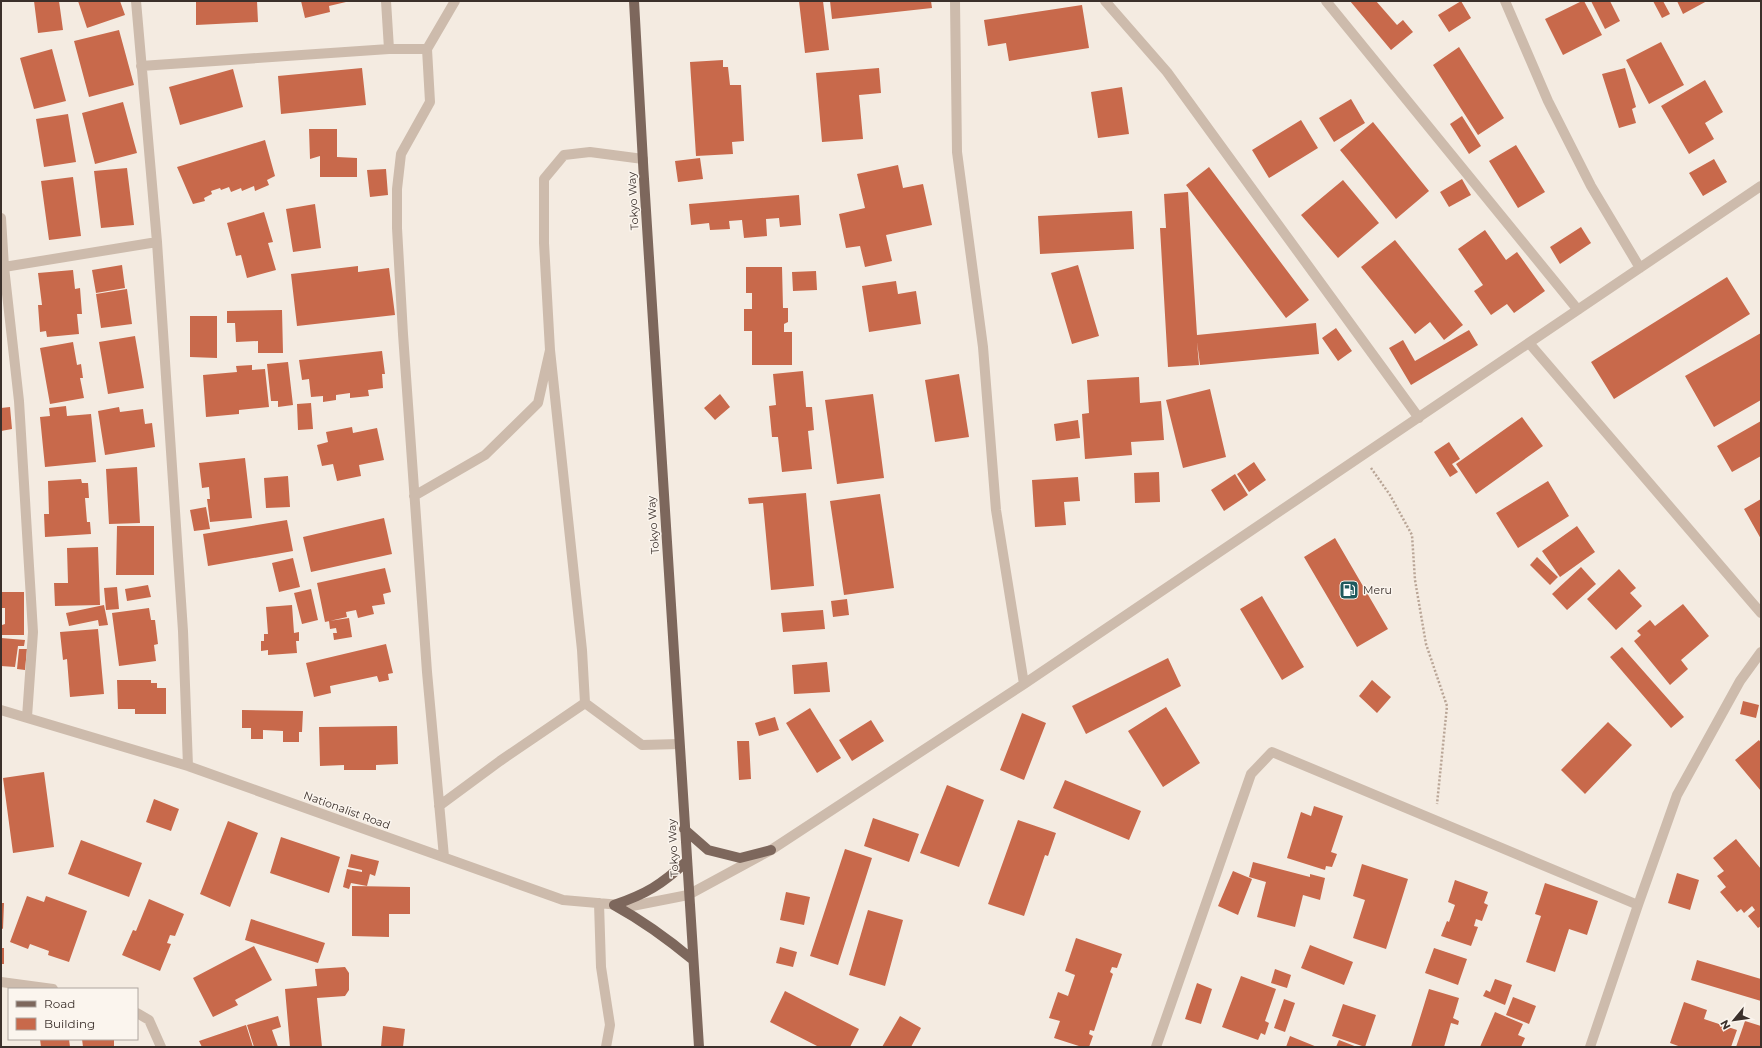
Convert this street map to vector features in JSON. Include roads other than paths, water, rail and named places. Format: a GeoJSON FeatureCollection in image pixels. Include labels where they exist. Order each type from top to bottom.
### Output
{"type":"FeatureCollection","features":[{"type":"Feature","properties":{"kind":"main road","name":"Tokyo Way"},"geometry":{"type":"LineString","coordinates":[[634,1],[656,397],[664,496],[688,895],[699,1047]]}},
{"type":"Feature","properties":{"kind":"main road"},"geometry":{"type":"LineString","coordinates":[[684,829],[708,850],[740,858],[771,850]]}},
{"type":"Feature","properties":{"kind":"main road"},"geometry":{"type":"LineString","coordinates":[[614,905],[640,896],[665,881],[686,862]]}},
{"type":"Feature","properties":{"kind":"main road"},"geometry":{"type":"LineString","coordinates":[[614,905],[642,920],[693,960]]}},
{"type":"Feature","properties":{"kind":"street"},"geometry":{"type":"LineString","coordinates":[[136,1],[157,242],[183,631],[188,766]]}},
{"type":"Feature","properties":{"kind":"street"},"geometry":{"type":"LineString","coordinates":[[386,1],[389,49]]}},
{"type":"Feature","properties":{"kind":"street"},"geometry":{"type":"LineString","coordinates":[[444,857],[427,672],[396,228],[397,189],[401,154],[430,102],[427,49],[455,1]]}},
{"type":"Feature","properties":{"kind":"street"},"geometry":{"type":"LineString","coordinates":[[955,1],[958,152],[982,347],[996,510],[1024,684]]}},
{"type":"Feature","properties":{"kind":"street"},"geometry":{"type":"LineString","coordinates":[[1105,1],[1167,72],[1419,418]]}},
{"type":"Feature","properties":{"kind":"street"},"geometry":{"type":"LineString","coordinates":[[1326,1],[1578,310]]}},
{"type":"Feature","properties":{"kind":"street"},"geometry":{"type":"LineString","coordinates":[[1505,1],[1548,101],[1587,179],[1640,268]]}},
{"type":"Feature","properties":{"kind":"street"},"geometry":{"type":"LineString","coordinates":[[141,66],[389,49],[427,49]]}},
{"type":"Feature","properties":{"kind":"street"},"geometry":{"type":"LineString","coordinates":[[585,703],[582,650],[550,350],[544,243],[544,178],[564,155],[590,152],[643,160]]}},
{"type":"Feature","properties":{"kind":"street","name":"Nationalist Road"},"geometry":{"type":"LineString","coordinates":[[1,710],[188,766],[563,900],[632,906],[688,895],[771,850],[1024,684],[1761,186]]}},
{"type":"Feature","properties":{"kind":"street"},"geometry":{"type":"LineString","coordinates":[[1,218],[4,267],[19,400],[33,632],[27,717]]}},
{"type":"Feature","properties":{"kind":"street"},"geometry":{"type":"LineString","coordinates":[[4,267],[157,242]]}},
{"type":"Feature","properties":{"kind":"street"},"geometry":{"type":"LineString","coordinates":[[1529,343],[1761,613]]}},
{"type":"Feature","properties":{"kind":"street"},"geometry":{"type":"LineString","coordinates":[[414,496],[485,455],[538,404],[550,350]]}},
{"type":"Feature","properties":{"kind":"street"},"geometry":{"type":"LineString","coordinates":[[1590,1047],[1677,795],[1740,681],[1761,652]]}},
{"type":"Feature","properties":{"kind":"street"},"geometry":{"type":"LineString","coordinates":[[439,806],[500,761],[585,703]]}},
{"type":"Feature","properties":{"kind":"street"},"geometry":{"type":"LineString","coordinates":[[585,703],[642,745],[679,744]]}},
{"type":"Feature","properties":{"kind":"street"},"geometry":{"type":"LineString","coordinates":[[1156,1047],[1251,774],[1272,752],[1638,905]]}},
{"type":"Feature","properties":{"kind":"street"},"geometry":{"type":"LineString","coordinates":[[599,903],[601,967],[610,1026],[606,1047]]}},
{"type":"Feature","properties":{"kind":"street"},"geometry":{"type":"LineString","coordinates":[[1,982],[46,988]]}},
{"type":"Feature","properties":{"kind":"street"},"geometry":{"type":"LineString","coordinates":[[138,1014],[149,1020],[161,1047]]}},
{"type":"Feature","properties":{"kind":"place","name":"Meru"},"geometry":{"type":"Point","coordinates":[1349,590]}}]}
